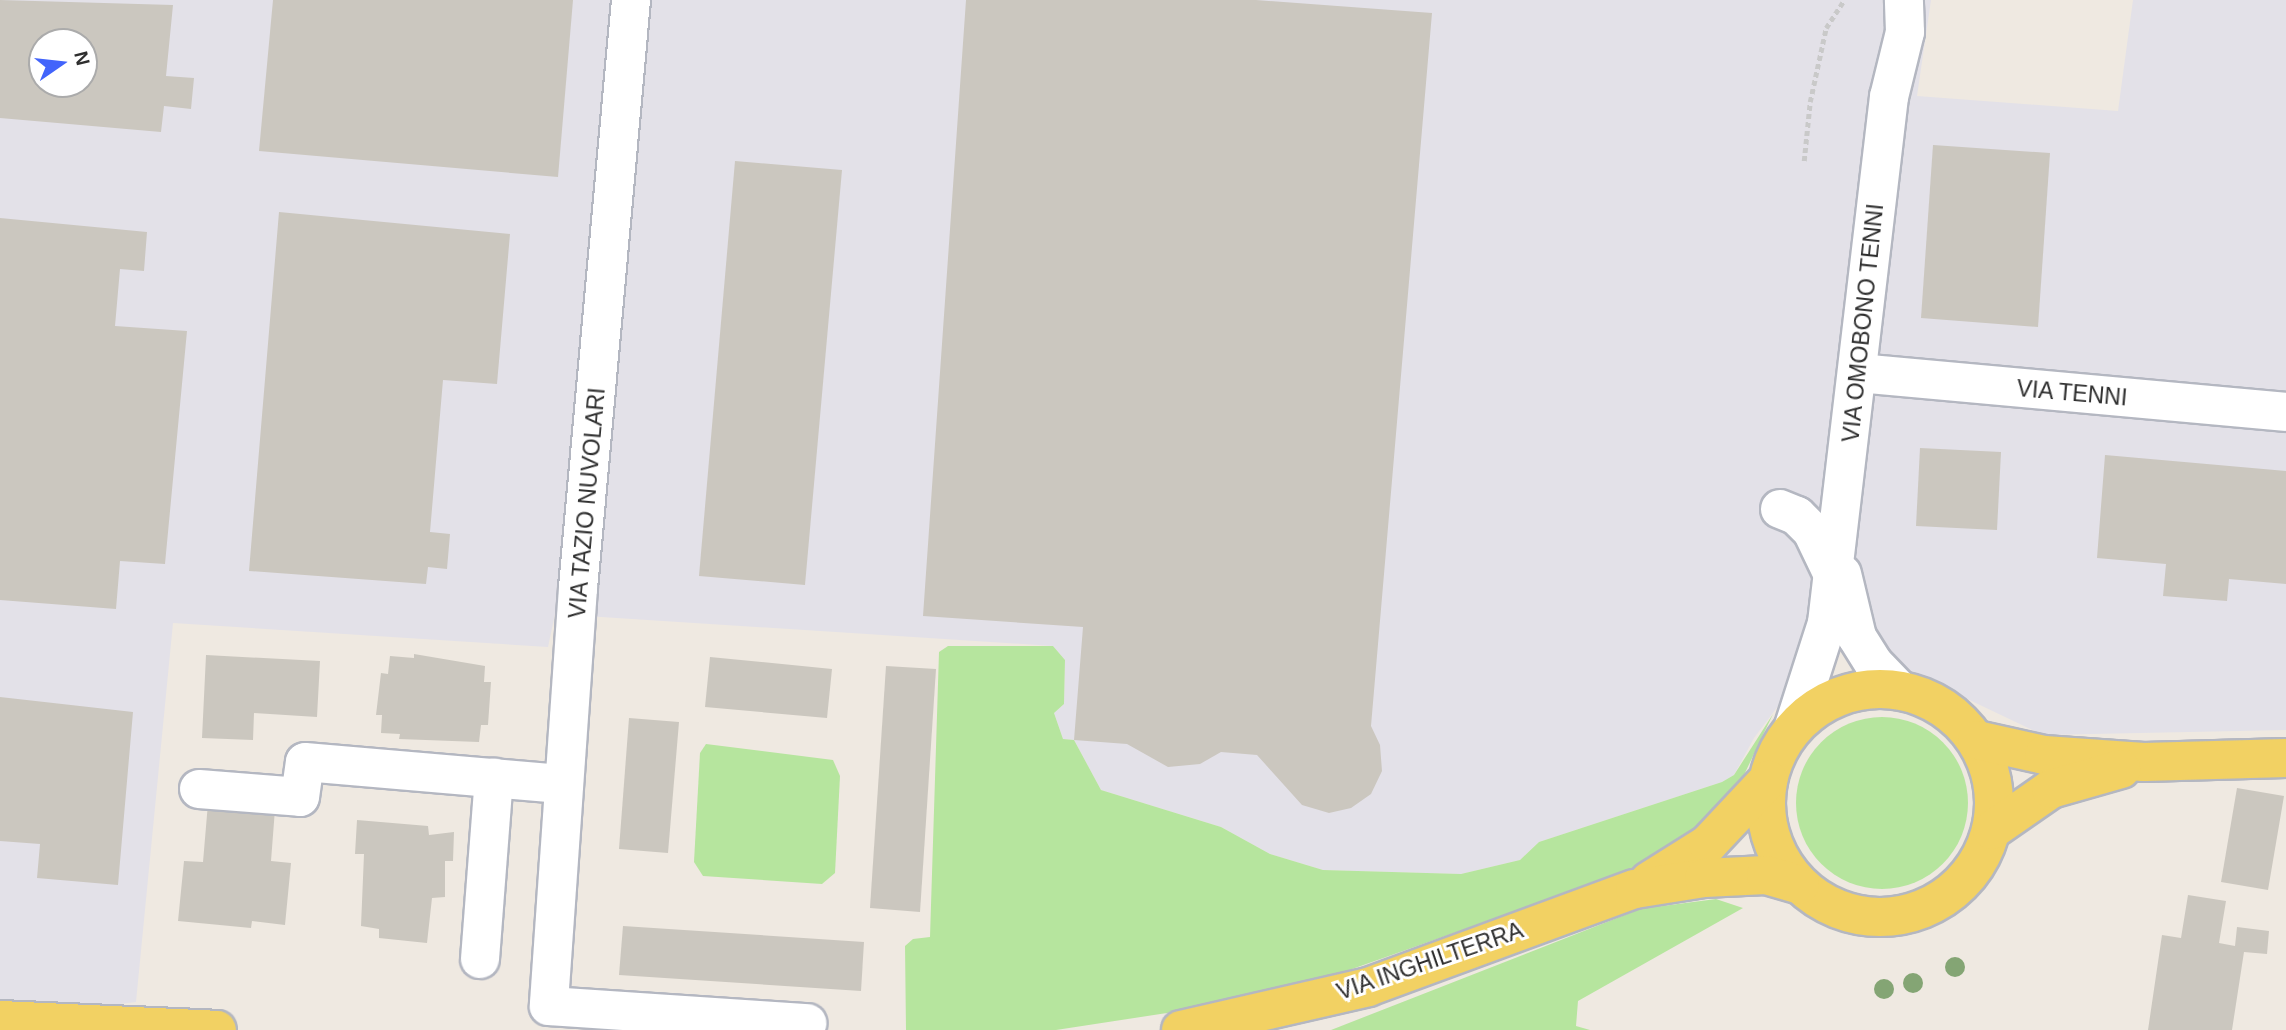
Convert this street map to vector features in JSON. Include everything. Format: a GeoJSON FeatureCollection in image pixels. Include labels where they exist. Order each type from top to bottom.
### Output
{"type":"FeatureCollection","features":[{"type":"Feature","properties":{"kind":"main road","name":"VIA INGHILTERRA"},"geometry":{"type":"LineString","coordinates":[[1181,1030],[1368,987],[1635,889],[1704,878],[1766,875],[1800,885],[1846,912],[1899,916],[1925,909],[1968,877],[1992,830],[1995,799],[1990,768],[1977,740],[1955,715],[1928,697],[1897,688],[1859,689],[1824,702],[1794,726],[1782,742],[1768,780],[1767,818],[1774,842],[1800,885]]}},
{"type":"Feature","properties":{"kind":"main road","name":"VIA INGHILTERRA"},"geometry":{"type":"LineString","coordinates":[[1977,740],[2044,755],[2144,762],[2286,758]]}},
{"type":"Feature","properties":{"kind":"main road","name":"VIA INGHILTERRA"},"geometry":{"type":"LineString","coordinates":[[1992,830],[2051,789],[2144,762]]}},
{"type":"Feature","properties":{"kind":"main road","name":"VIA INGHILTERRA"},"geometry":{"type":"LineString","coordinates":[[1635,889],[1708,844],[1768,780]]}},
{"type":"Feature","properties":{"kind":"main road"},"geometry":{"type":"LineString","coordinates":[[0,1020],[217,1030]]}},
{"type":"Feature","properties":{"kind":"street","name":"VIA TAZIO NUVOLARI"},"geometry":{"type":"LineString","coordinates":[[631,0],[564,784],[549,1006],[807,1023]]}},
{"type":"Feature","properties":{"kind":"street","name":"VIA OMOBONO TENNI"},"geometry":{"type":"LineString","coordinates":[[1879,0],[1889,97]]}},
{"type":"Feature","properties":{"kind":"street","name":"VIA OMOBONO TENNI"},"geometry":{"type":"LineString","coordinates":[[1794,726],[1814,675],[1836,563],[1889,97],[1905,32],[1904,0]]}},
{"type":"Feature","properties":{"kind":"street","name":"VIA TENNI"},"geometry":{"type":"LineString","coordinates":[[1858,373],[2286,412]]}},
{"type":"Feature","properties":{"kind":"street"},"geometry":{"type":"LineString","coordinates":[[1780,509],[1797,516],[1836,563]]}},
{"type":"Feature","properties":{"kind":"street","name":"VIA OMOBONO TENNI"},"geometry":{"type":"LineString","coordinates":[[1836,563],[1857,637],[1874,664],[1897,688]]}},
{"type":"Feature","properties":{"kind":"street"},"geometry":{"type":"LineString","coordinates":[[199,789],[300,797],[304,762],[564,784]]}},
{"type":"Feature","properties":{"kind":"street"},"geometry":{"type":"LineString","coordinates":[[480,959],[494,778]]}},
{"type":"Feature","properties":{"kind":"path"},"geometry":{"type":"LineString","coordinates":[[1804,160],[1810,102],[1826,27],[1844,0]]}},
{"type":"Feature","properties":{"kind":"shaded area"},"geometry":{"type":"Polygon","coordinates":[[[0,0],[1931,0],[1917,96],[2118,111],[2133,0],[2286,0],[2286,730],[2043,735],[1894,664],[1863,629],[1806,669],[1754,738],[1734,775],[1722,782],[1539,842],[1520,860],[1461,874],[1323,870],[1270,854],[1221,827],[1101,790],[1074,740],[1063,739],[1054,713],[1064,704],[1065,660],[1053,646],[555,614],[548,647],[173,623],[136,1002],[0,1018],[0,0]]]}},
{"type":"Feature","properties":{"kind":"green space"},"geometry":{"type":"Polygon","coordinates":[[[948,646],[1053,646],[1065,660],[1064,704],[1054,713],[1063,739],[1074,740],[1101,790],[1221,827],[1270,854],[1323,870],[1461,874],[1520,860],[1539,842],[1722,782],[1734,775],[1773,714],[1734,796],[1666,858],[1321,980],[1193,1009],[1056,1030],[906,1030],[905,946],[913,939],[930,937],[939,652],[948,646]]]}},
{"type":"Feature","properties":{"kind":"green space"},"geometry":{"type":"Polygon","coordinates":[[[1882,717],[1915,723],[1943,742],[1962,770],[1968,803],[1962,836],[1943,864],[1915,883],[1882,889],[1849,883],[1821,864],[1802,836],[1796,803],[1802,770],[1821,742],[1849,723],[1882,717]]]}},
{"type":"Feature","properties":{"kind":"green space"},"geometry":{"type":"Polygon","coordinates":[[[706,744],[833,760],[840,776],[835,873],[822,884],[703,876],[694,862],[700,753],[706,744]]]}},
{"type":"Feature","properties":{"kind":"green space"},"geometry":{"type":"Polygon","coordinates":[[[1716,899],[1743,908],[1578,1001],[1576,1026],[1590,1030],[1331,1030],[1640,909],[1716,899]]]}},
{"type":"Feature","properties":{"kind":"building"},"geometry":{"type":"Polygon","coordinates":[[[0,0],[173,5],[166,76],[194,78],[191,109],[164,106],[161,132],[0,118],[0,0]]]}},
{"type":"Feature","properties":{"kind":"building"},"geometry":{"type":"Polygon","coordinates":[[[273,0],[573,0],[558,177],[259,151],[273,0]]]}},
{"type":"Feature","properties":{"kind":"building"},"geometry":{"type":"Polygon","coordinates":[[[966,0],[1256,0],[1432,13],[1371,726],[1380,745],[1382,771],[1371,794],[1351,808],[1329,813],[1302,805],[1257,755],[1221,752],[1200,764],[1168,767],[1127,744],[1074,740],[1083,627],[923,616],[966,0]]]}},
{"type":"Feature","properties":{"kind":"building"},"geometry":{"type":"Polygon","coordinates":[[[1933,145],[2050,153],[2038,327],[1921,318],[1933,145]]]}},
{"type":"Feature","properties":{"kind":"building"},"geometry":{"type":"Polygon","coordinates":[[[735,161],[842,170],[805,585],[699,576],[735,161]]]}},
{"type":"Feature","properties":{"kind":"building"},"geometry":{"type":"Polygon","coordinates":[[[279,212],[510,234],[497,384],[443,380],[430,532],[450,534],[447,569],[428,567],[426,584],[249,571],[279,212]]]}},
{"type":"Feature","properties":{"kind":"building"},"geometry":{"type":"Polygon","coordinates":[[[0,218],[147,232],[144,271],[120,269],[115,326],[187,331],[165,564],[120,561],[116,609],[0,600],[0,218]]]}},
{"type":"Feature","properties":{"kind":"building"},"geometry":{"type":"Polygon","coordinates":[[[1920,448],[2001,452],[1997,530],[1916,526],[1920,448]]]}},
{"type":"Feature","properties":{"kind":"building"},"geometry":{"type":"Polygon","coordinates":[[[2105,455],[2286,471],[2286,584],[2229,579],[2227,601],[2163,596],[2166,564],[2097,558],[2105,455]]]}},
{"type":"Feature","properties":{"kind":"building"},"geometry":{"type":"Polygon","coordinates":[[[414,654],[485,666],[484,682],[491,682],[488,725],[481,725],[479,742],[399,739],[400,734],[381,733],[382,715],[376,715],[381,673],[388,674],[390,656],[414,658],[414,654]]]}},
{"type":"Feature","properties":{"kind":"building"},"geometry":{"type":"Polygon","coordinates":[[[206,655],[320,661],[317,717],[254,713],[253,740],[202,738],[206,655]]]}},
{"type":"Feature","properties":{"kind":"building"},"geometry":{"type":"Polygon","coordinates":[[[710,657],[832,669],[827,718],[705,707],[710,657]]]}},
{"type":"Feature","properties":{"kind":"building"},"geometry":{"type":"Polygon","coordinates":[[[886,666],[936,669],[920,912],[870,908],[886,666]]]}},
{"type":"Feature","properties":{"kind":"building"},"geometry":{"type":"Polygon","coordinates":[[[0,697],[133,712],[118,885],[37,878],[40,844],[0,841],[0,697]]]}},
{"type":"Feature","properties":{"kind":"building"},"geometry":{"type":"Polygon","coordinates":[[[629,718],[679,722],[668,853],[619,849],[629,718]]]}},
{"type":"Feature","properties":{"kind":"building"},"geometry":{"type":"Polygon","coordinates":[[[2237,788],[2284,796],[2268,890],[2221,882],[2237,788]]]}},
{"type":"Feature","properties":{"kind":"building"},"geometry":{"type":"Polygon","coordinates":[[[208,803],[275,809],[271,861],[291,863],[285,925],[252,921],[251,928],[178,921],[184,861],[203,862],[208,803]]]}},
{"type":"Feature","properties":{"kind":"building"},"geometry":{"type":"Polygon","coordinates":[[[357,820],[428,826],[429,835],[454,832],[453,861],[445,861],[445,897],[432,898],[427,943],[379,938],[379,929],[361,926],[364,854],[355,854],[357,820]]]}},
{"type":"Feature","properties":{"kind":"building"},"geometry":{"type":"Polygon","coordinates":[[[2188,895],[2226,901],[2219,943],[2235,946],[2237,927],[2269,931],[2267,954],[2244,952],[2232,1030],[2148,1030],[2162,935],[2181,938],[2188,895]]]}},
{"type":"Feature","properties":{"kind":"building"},"geometry":{"type":"Polygon","coordinates":[[[623,926],[864,942],[861,991],[619,975],[623,926]]]}}]}
